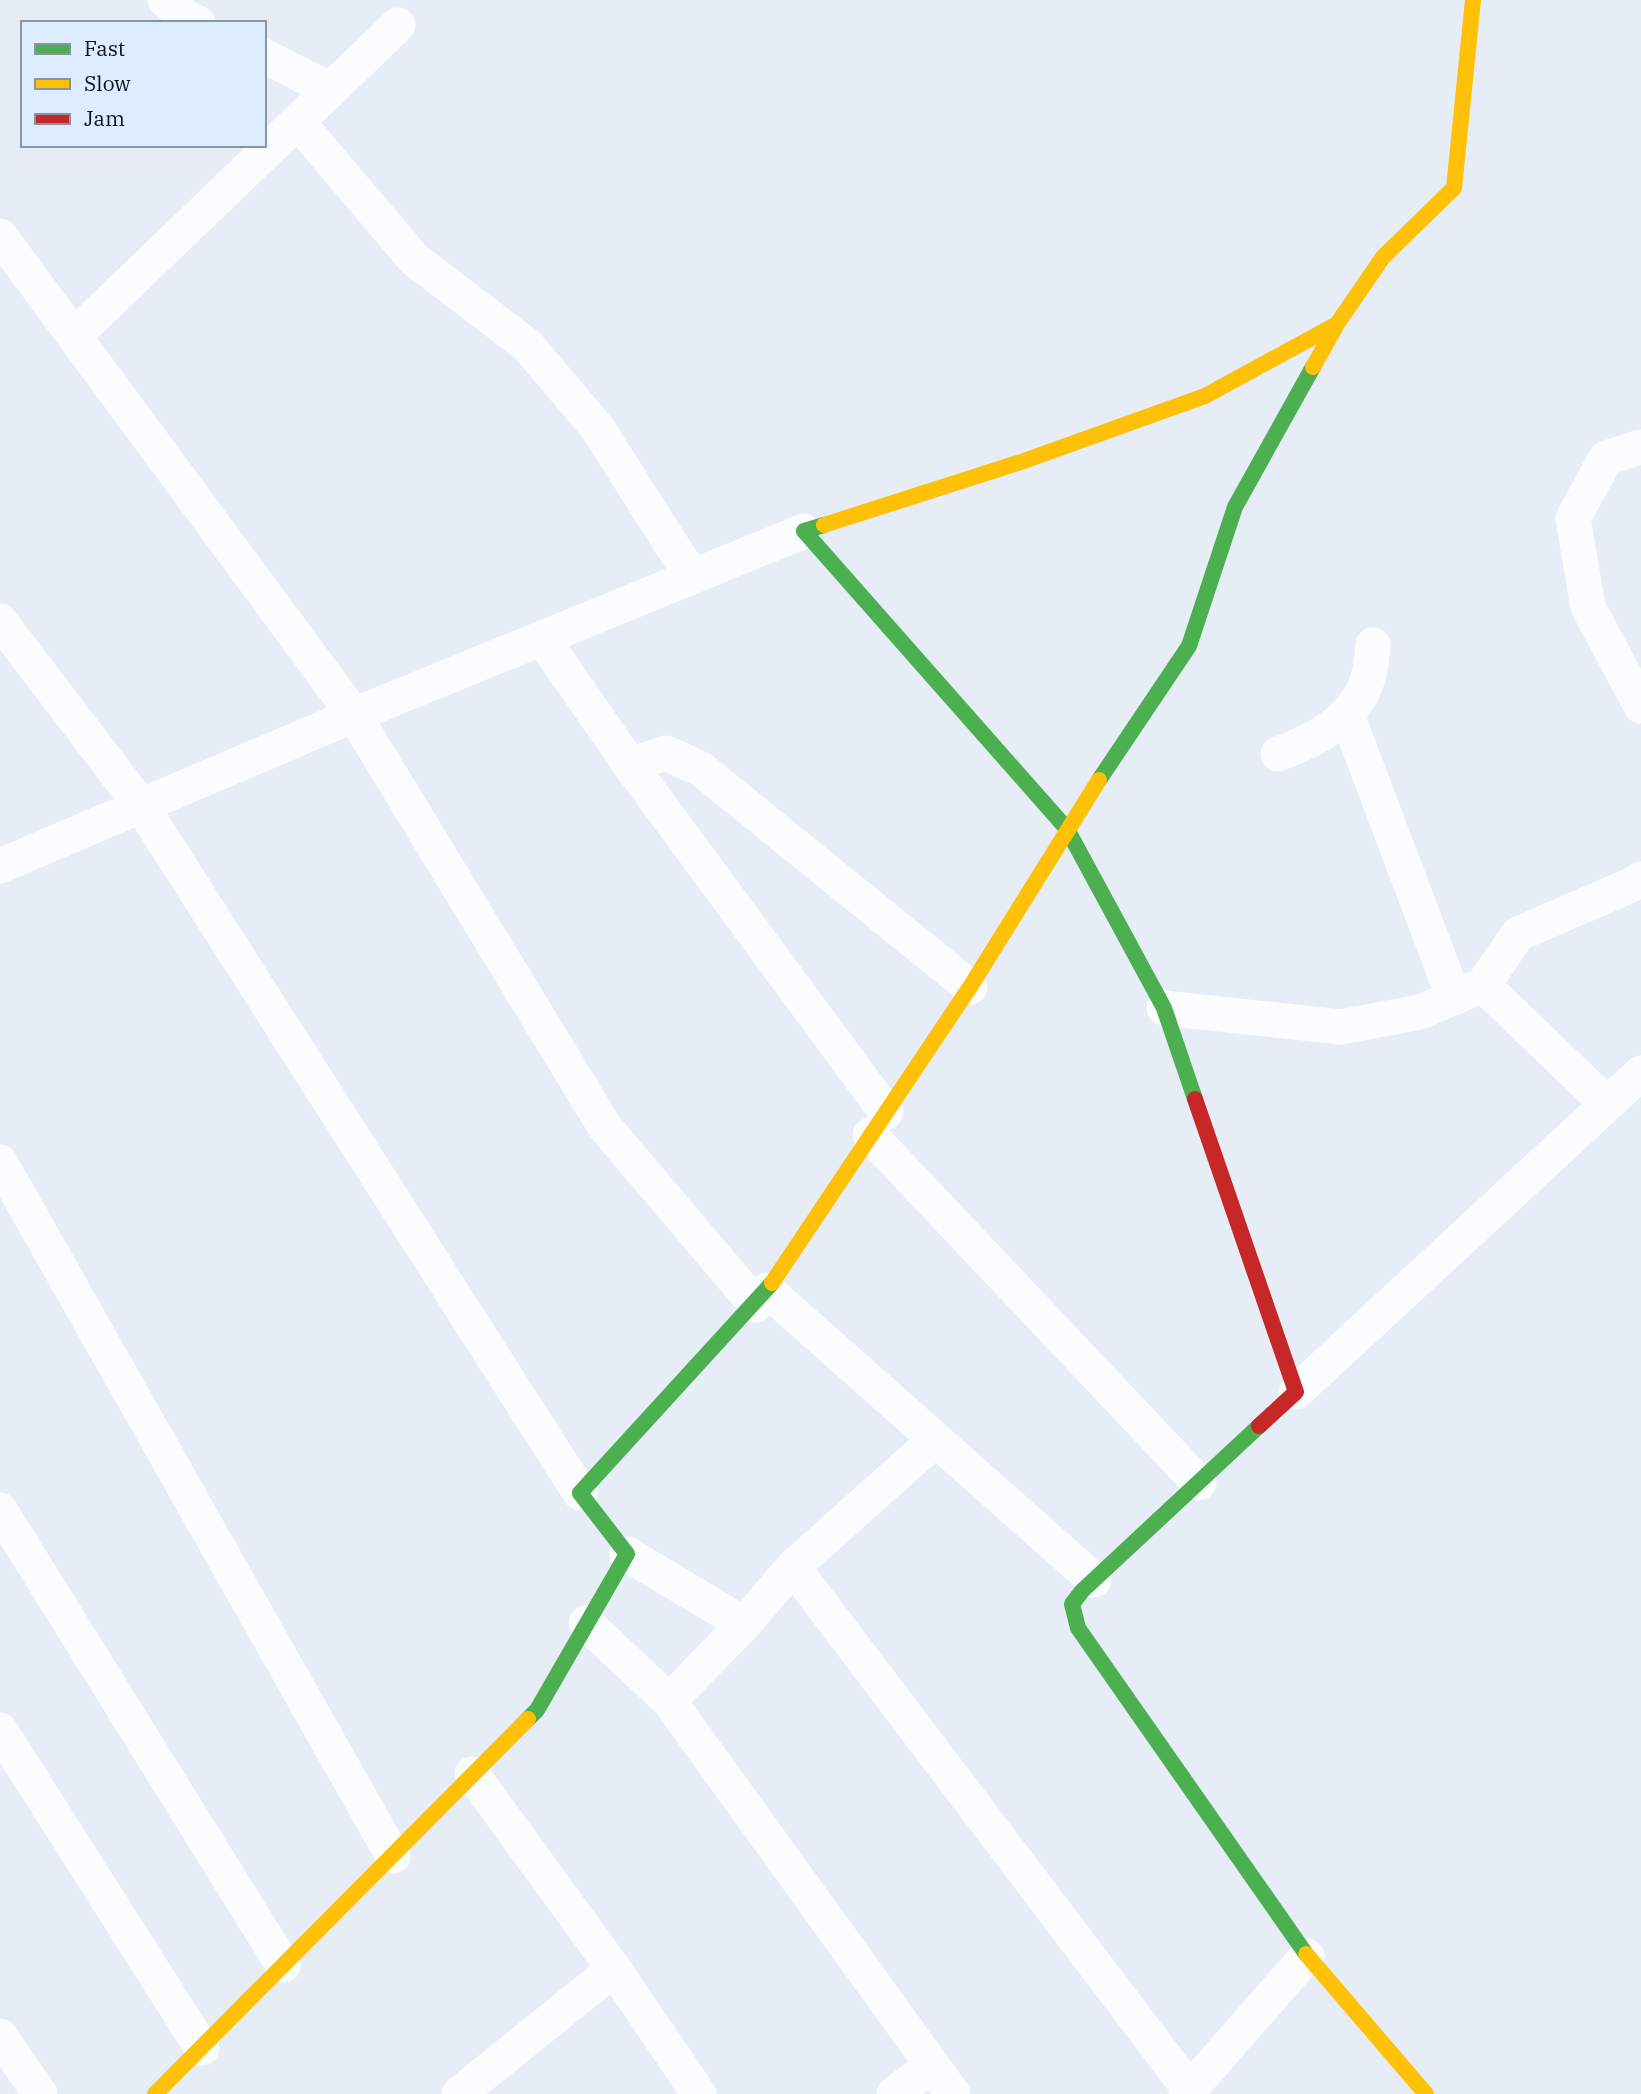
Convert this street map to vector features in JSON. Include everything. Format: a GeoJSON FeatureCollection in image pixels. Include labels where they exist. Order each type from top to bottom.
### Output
{"type":"FeatureCollection","features":[{"type":"Feature","properties":{"kind":"street"},"geometry":{"type":"LineString","coordinates":[[165,0],[194,21]]}},
{"type":"Feature","properties":{"kind":"street"},"geometry":{"type":"LineString","coordinates":[[580,1493],[761,1298],[970,986],[1067,829],[1189,646],[1235,507],[1337,324],[1383,257],[1454,188],[1473,0]]}},
{"type":"Feature","properties":{"kind":"street"},"geometry":{"type":"LineString","coordinates":[[74,336],[398,25]]}},
{"type":"Feature","properties":{"kind":"street"},"geometry":{"type":"LineString","coordinates":[[266,58],[331,90]]}},
{"type":"Feature","properties":{"kind":"street"},"geometry":{"type":"LineString","coordinates":[[298,122],[414,259],[528,346],[598,429],[692,577]]}},
{"type":"Feature","properties":{"kind":"street"},"geometry":{"type":"LineString","coordinates":[[0,236],[354,715],[605,1127],[761,1298],[935,1440],[1094,1580]]}},
{"type":"Feature","properties":{"kind":"street"},"geometry":{"type":"LineString","coordinates":[[0,866],[354,715],[804,531],[1021,462],[1205,397],[1337,324]]}},
{"type":"Feature","properties":{"kind":"street"},"geometry":{"type":"LineString","coordinates":[[1641,447],[1606,458],[1573,518],[1588,607],[1641,706]]}},
{"type":"Feature","properties":{"kind":"street"},"geometry":{"type":"LineString","coordinates":[[804,531],[1067,829],[1164,1008],[1296,1392]]}},
{"type":"Feature","properties":{"kind":"street"},"geometry":{"type":"LineString","coordinates":[[0,621],[142,807],[580,1493],[627,1554],[744,1624]]}},
{"type":"Feature","properties":{"kind":"street"},"geometry":{"type":"LineString","coordinates":[[542,638],[878,1124],[1199,1483]]}},
{"type":"Feature","properties":{"kind":"street"},"geometry":{"type":"LineString","coordinates":[[1278,754],[1309,743],[1348,715],[1368,679],[1373,645]]}},
{"type":"Feature","properties":{"kind":"street"},"geometry":{"type":"LineString","coordinates":[[1348,715],[1469,991],[1607,1104]]}},
{"type":"Feature","properties":{"kind":"street"},"geometry":{"type":"LineString","coordinates":[[630,765],[666,753],[701,769],[970,986]]}},
{"type":"Feature","properties":{"kind":"street"},"geometry":{"type":"LineString","coordinates":[[1164,1008],[1340,1027],[1420,1012],[1469,991],[1518,934],[1629,886],[1641,878]]}},
{"type":"Feature","properties":{"kind":"street"},"geometry":{"type":"LineString","coordinates":[[1426,2094],[1307,1956],[1078,1628],[1072,1604],[1094,1580],[1641,1073]]}},
{"type":"Feature","properties":{"kind":"street"},"geometry":{"type":"LineString","coordinates":[[0,1162],[393,1856]]}},
{"type":"Feature","properties":{"kind":"street"},"geometry":{"type":"LineString","coordinates":[[669,1701],[744,1624],[793,1567],[935,1440]]}},
{"type":"Feature","properties":{"kind":"street"},"geometry":{"type":"LineString","coordinates":[[0,1510],[283,1965]]}},
{"type":"Feature","properties":{"kind":"street"},"geometry":{"type":"LineString","coordinates":[[155,2094],[537,1710],[627,1554]]}},
{"type":"Feature","properties":{"kind":"street"},"geometry":{"type":"LineString","coordinates":[[793,1567],[1188,2092],[1307,1956]]}},
{"type":"Feature","properties":{"kind":"street"},"geometry":{"type":"LineString","coordinates":[[586,1623],[669,1701],[953,2094]]}},
{"type":"Feature","properties":{"kind":"street"},"geometry":{"type":"LineString","coordinates":[[0,1730],[202,2048]]}},
{"type":"Feature","properties":{"kind":"street"},"geometry":{"type":"LineString","coordinates":[[471,1774],[614,1969],[698,2094]]}},
{"type":"Feature","properties":{"kind":"street"},"geometry":{"type":"LineString","coordinates":[[459,2094],[614,1969]]}},
{"type":"Feature","properties":{"kind":"street"},"geometry":{"type":"LineString","coordinates":[[0,2036],[40,2094]]}},
{"type":"Feature","properties":{"kind":"street"},"geometry":{"type":"LineString","coordinates":[[894,2094],[932,2065]]}},
{"type":"Feature","properties":{"kind":"traffic: fast"},"geometry":{"type":"LineString","coordinates":[[1099,780],[1189,646],[1235,507],[1313,367]]}},
{"type":"Feature","properties":{"kind":"traffic: fast"},"geometry":{"type":"LineString","coordinates":[[824,525],[804,531],[1067,829],[1164,1008],[1195,1099]]}},
{"type":"Feature","properties":{"kind":"traffic: fast"},"geometry":{"type":"LineString","coordinates":[[528,1719],[537,1710],[627,1554],[580,1493],[772,1283]]}},
{"type":"Feature","properties":{"kind":"traffic: fast"},"geometry":{"type":"LineString","coordinates":[[1259,1426],[1082,1591],[1072,1604],[1078,1628],[1306,1954]]}},
{"type":"Feature","properties":{"kind":"traffic: slow"},"geometry":{"type":"LineString","coordinates":[[1313,367],[1337,324],[1383,257],[1454,188],[1473,0]]}},
{"type":"Feature","properties":{"kind":"traffic: slow"},"geometry":{"type":"LineString","coordinates":[[824,525],[1021,462],[1205,396],[1337,324]]}},
{"type":"Feature","properties":{"kind":"traffic: slow"},"geometry":{"type":"LineString","coordinates":[[772,1283],[970,987],[1099,780]]}},
{"type":"Feature","properties":{"kind":"traffic: slow"},"geometry":{"type":"LineString","coordinates":[[155,2094],[528,1719]]}},
{"type":"Feature","properties":{"kind":"traffic: slow"},"geometry":{"type":"LineString","coordinates":[[1306,1954],[1426,2094]]}},
{"type":"Feature","properties":{"kind":"traffic: jam"},"geometry":{"type":"LineString","coordinates":[[1195,1099],[1296,1392],[1259,1426]]}}]}
